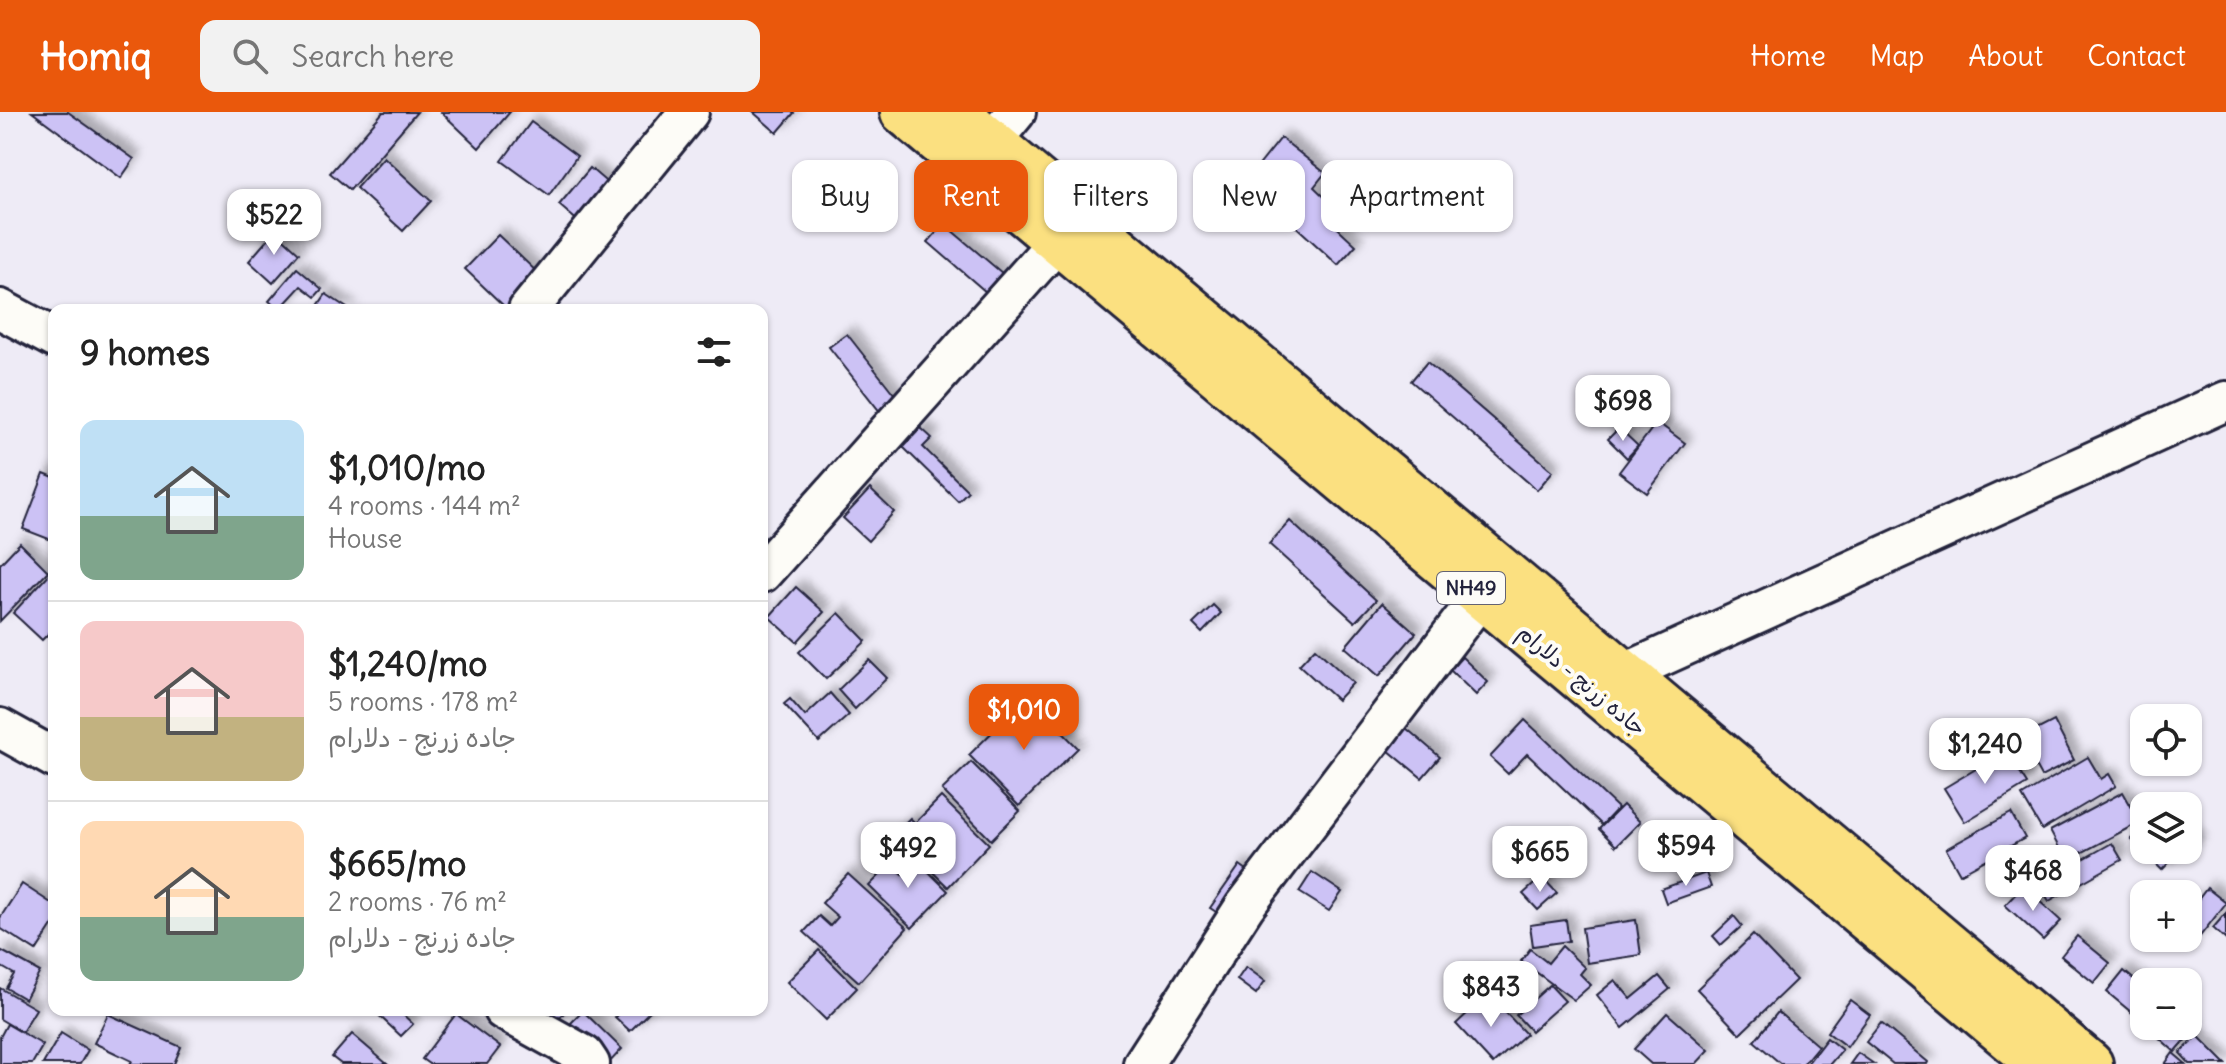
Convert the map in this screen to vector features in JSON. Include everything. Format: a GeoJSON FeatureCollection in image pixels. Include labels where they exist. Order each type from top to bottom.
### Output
{"type":"FeatureCollection","features":[{"type":"Feature","properties":{"kind":"highway","name":"جاده زرنج - دلارام"},"geometry":{"type":"LineString","coordinates":[[903,112],[1058,241],[1493,584],[1625,673],[2090,1064]]}},
{"type":"Feature","properties":{"kind":"highway","name":"جاده زرنج - دلارام"},"geometry":{"type":"LineString","coordinates":[[956,112],[1004,127],[1493,584],[2040,1064]]}},
{"type":"Feature","properties":{"kind":"street"},"geometry":{"type":"LineString","coordinates":[[533,304],[689,112]]}},
{"type":"Feature","properties":{"kind":"street"},"geometry":{"type":"LineString","coordinates":[[768,566],[1058,241]]}},
{"type":"Feature","properties":{"kind":"street"},"geometry":{"type":"LineString","coordinates":[[0,309],[48,335]]}},
{"type":"Feature","properties":{"kind":"street"},"geometry":{"type":"LineString","coordinates":[[1625,673],[2226,401]]}},
{"type":"Feature","properties":{"kind":"street"},"geometry":{"type":"LineString","coordinates":[[1143,1064],[1245,906],[1493,584]]}},
{"type":"Feature","properties":{"kind":"street"},"geometry":{"type":"LineString","coordinates":[[0,728],[48,755]]}},
{"type":"Feature","properties":{"kind":"street"},"geometry":{"type":"LineString","coordinates":[[514,1016],[584,1055],[590,1064]]}},
{"type":"Feature","properties":{"kind":"building"},"geometry":{"type":"Polygon","coordinates":[[[32,112],[68,112],[134,159],[121,178],[32,112]]]}},
{"type":"Feature","properties":{"kind":"building"},"geometry":{"type":"Polygon","coordinates":[[[383,112],[417,112],[350,190],[330,173],[383,112]]]}},
{"type":"Feature","properties":{"kind":"building"},"geometry":{"type":"Polygon","coordinates":[[[441,112],[510,112],[479,148],[441,112]]]}},
{"type":"Feature","properties":{"kind":"building"},"geometry":{"type":"Polygon","coordinates":[[[753,112],[793,112],[794,113],[777,133],[753,112]]]}},
{"type":"Feature","properties":{"kind":"building"},"geometry":{"type":"Polygon","coordinates":[[[531,122],[577,156],[549,195],[502,161],[531,122]]]}},
{"type":"Feature","properties":{"kind":"building"},"geometry":{"type":"Polygon","coordinates":[[[1281,138],[1321,170],[1321,178],[1314,187],[1321,194],[1321,232],[1342,232],[1356,245],[1338,265],[1302,232],[1305,232],[1305,160],[1263,160],[1281,138]]]}},
{"type":"Feature","properties":{"kind":"building"},"geometry":{"type":"Polygon","coordinates":[[[384,157],[431,201],[403,231],[356,188],[384,157]]]}},
{"type":"Feature","properties":{"kind":"building"},"geometry":{"type":"Polygon","coordinates":[[[590,168],[611,186],[580,223],[559,205],[590,168]]]}},
{"type":"Feature","properties":{"kind":"building"},"geometry":{"type":"Polygon","coordinates":[[[275,231],[299,253],[273,283],[249,261],[275,231]]]}},
{"type":"Feature","properties":{"kind":"building"},"geometry":{"type":"Polygon","coordinates":[[[937,232],[953,232],[1002,273],[986,292],[928,242],[937,232]]]}},
{"type":"Feature","properties":{"kind":"building"},"geometry":{"type":"Polygon","coordinates":[[[498,235],[540,275],[512,304],[502,304],[465,269],[498,235]]]}},
{"type":"Feature","properties":{"kind":"building"},"geometry":{"type":"Polygon","coordinates":[[[297,268],[322,289],[315,297],[301,286],[284,304],[269,301],[297,268]]]}},
{"type":"Feature","properties":{"kind":"building"},"geometry":{"type":"Polygon","coordinates":[[[326,294],[341,304],[319,304],[326,294]]]}},
{"type":"Feature","properties":{"kind":"building"},"geometry":{"type":"Polygon","coordinates":[[[847,334],[898,399],[881,413],[829,347],[847,334]]]}},
{"type":"Feature","properties":{"kind":"building"},"geometry":{"type":"Polygon","coordinates":[[[1427,362],[1553,471],[1537,490],[1411,381],[1427,362]]]}},
{"type":"Feature","properties":{"kind":"building"},"geometry":{"type":"Polygon","coordinates":[[[1657,422],[1685,443],[1647,493],[1619,472],[1657,422]]]}},
{"type":"Feature","properties":{"kind":"building"},"geometry":{"type":"Polygon","coordinates":[[[921,428],[932,438],[923,447],[968,491],[958,501],[903,447],[921,428]]]}},
{"type":"Feature","properties":{"kind":"building"},"geometry":{"type":"Polygon","coordinates":[[[1619,428],[1638,446],[1627,458],[1608,439],[1619,428]]]}},
{"type":"Feature","properties":{"kind":"building"},"geometry":{"type":"Polygon","coordinates":[[[44,474],[48,476],[48,539],[23,529],[44,474]]]}},
{"type":"Feature","properties":{"kind":"building"},"geometry":{"type":"Polygon","coordinates":[[[870,489],[894,512],[868,541],[843,518],[870,489]]]}},
{"type":"Feature","properties":{"kind":"building"},"geometry":{"type":"Polygon","coordinates":[[[1290,521],[1376,600],[1355,622],[1269,544],[1290,521]]]}},
{"type":"Feature","properties":{"kind":"building"},"geometry":{"type":"Polygon","coordinates":[[[20,543],[48,571],[0,621],[0,564],[20,543]]]}},
{"type":"Feature","properties":{"kind":"building"},"geometry":{"type":"Polygon","coordinates":[[[48,575],[48,634],[42,640],[13,613],[48,575]]]}},
{"type":"Feature","properties":{"kind":"building"},"geometry":{"type":"Polygon","coordinates":[[[796,587],[824,612],[797,642],[769,617],[796,587]]]}},
{"type":"Feature","properties":{"kind":"building"},"geometry":{"type":"Polygon","coordinates":[[[1382,603],[1416,633],[1379,676],[1345,647],[1382,603]]]}},
{"type":"Feature","properties":{"kind":"building"},"geometry":{"type":"Polygon","coordinates":[[[1213,605],[1221,613],[1202,633],[1193,624],[1213,605]]]}},
{"type":"Feature","properties":{"kind":"building"},"geometry":{"type":"Polygon","coordinates":[[[839,613],[866,641],[826,679],[799,652],[839,613]]]}},
{"type":"Feature","properties":{"kind":"building"},"geometry":{"type":"Polygon","coordinates":[[[1315,648],[1353,683],[1337,700],[1299,665],[1315,648]]]}},
{"type":"Feature","properties":{"kind":"building"},"geometry":{"type":"Polygon","coordinates":[[[1462,657],[1488,682],[1476,695],[1450,670],[1462,657]]]}},
{"type":"Feature","properties":{"kind":"building"},"geometry":{"type":"Polygon","coordinates":[[[869,660],[887,678],[855,709],[838,690],[869,660]]]}},
{"type":"Feature","properties":{"kind":"building"},"geometry":{"type":"Polygon","coordinates":[[[830,693],[849,715],[819,742],[784,704],[790,699],[805,716],[830,693]]]}},
{"type":"Feature","properties":{"kind":"building"},"geometry":{"type":"Polygon","coordinates":[[[1028,697],[1078,748],[1019,806],[969,755],[1028,697]]]}},
{"type":"Feature","properties":{"kind":"building"},"geometry":{"type":"Polygon","coordinates":[[[1525,720],[1618,808],[1602,825],[1527,754],[1508,774],[1490,757],[1525,720]]]}},
{"type":"Feature","properties":{"kind":"building"},"geometry":{"type":"Polygon","coordinates":[[[2054,721],[2074,760],[2041,777],[2035,766],[2024,772],[2009,744],[2054,721]]]}},
{"type":"Feature","properties":{"kind":"building"},"geometry":{"type":"Polygon","coordinates":[[[1406,728],[1440,757],[1422,778],[1388,750],[1406,728]]]}},
{"type":"Feature","properties":{"kind":"building"},"geometry":{"type":"Polygon","coordinates":[[[2006,751],[2027,784],[1965,822],[1944,788],[2006,751]]]}},
{"type":"Feature","properties":{"kind":"building"},"geometry":{"type":"Polygon","coordinates":[[[2088,757],[2101,779],[2109,774],[2116,786],[2042,830],[2022,796],[2088,757]]]}},
{"type":"Feature","properties":{"kind":"building"},"geometry":{"type":"Polygon","coordinates":[[[971,762],[1020,811],[991,840],[942,790],[971,762]]]}},
{"type":"Feature","properties":{"kind":"building"},"geometry":{"type":"Polygon","coordinates":[[[2123,792],[2130,804],[2130,827],[2066,861],[2050,831],[2123,792]]]}},
{"type":"Feature","properties":{"kind":"building"},"geometry":{"type":"Polygon","coordinates":[[[941,797],[989,844],[948,887],[894,834],[910,818],[915,823],[941,797]]]}},
{"type":"Feature","properties":{"kind":"building"},"geometry":{"type":"Polygon","coordinates":[[[1623,805],[1640,822],[1616,846],[1599,829],[1623,805]]]}},
{"type":"Feature","properties":{"kind":"building"},"geometry":{"type":"Polygon","coordinates":[[[2011,813],[2025,838],[1960,874],[1946,849],[2011,813]]]}},
{"type":"Feature","properties":{"kind":"building"},"geometry":{"type":"Polygon","coordinates":[[[2112,843],[2122,860],[2049,901],[2039,884],[2112,843]]]}},
{"type":"Feature","properties":{"kind":"building"},"geometry":{"type":"Polygon","coordinates":[[[886,858],[903,874],[917,860],[948,891],[912,928],[869,886],[879,876],[874,871],[886,858]]]}},
{"type":"Feature","properties":{"kind":"building"},"geometry":{"type":"Polygon","coordinates":[[[1240,865],[1255,876],[1224,917],[1210,908],[1240,865]]]}},
{"type":"Feature","properties":{"kind":"building"},"geometry":{"type":"Polygon","coordinates":[[[1312,872],[1342,892],[1329,911],[1299,892],[1312,872]]]}},
{"type":"Feature","properties":{"kind":"building"},"geometry":{"type":"Polygon","coordinates":[[[1706,873],[1711,887],[1666,903],[1661,889],[1706,873]]]}},
{"type":"Feature","properties":{"kind":"building"},"geometry":{"type":"Polygon","coordinates":[[[848,874],[907,928],[859,982],[804,932],[819,916],[830,926],[838,917],[822,903],[848,874]]]}},
{"type":"Feature","properties":{"kind":"building"},"geometry":{"type":"Polygon","coordinates":[[[1542,877],[1557,893],[1538,910],[1523,894],[1542,877]]]}},
{"type":"Feature","properties":{"kind":"building"},"geometry":{"type":"Polygon","coordinates":[[[22,884],[48,901],[48,932],[36,951],[0,928],[0,918],[22,884]]]}},
{"type":"Feature","properties":{"kind":"building"},"geometry":{"type":"Polygon","coordinates":[[[2023,886],[2061,921],[2043,940],[2005,905],[2023,886]]]}},
{"type":"Feature","properties":{"kind":"building"},"geometry":{"type":"Polygon","coordinates":[[[2207,888],[2226,903],[2202,934],[2202,895],[2207,888]]]}},
{"type":"Feature","properties":{"kind":"building"},"geometry":{"type":"Polygon","coordinates":[[[2226,913],[2226,940],[2213,928],[2226,913]]]}},
{"type":"Feature","properties":{"kind":"building"},"geometry":{"type":"Polygon","coordinates":[[[1734,916],[1742,926],[1721,945],[1713,936],[1734,916]]]}},
{"type":"Feature","properties":{"kind":"building"},"geometry":{"type":"Polygon","coordinates":[[[1566,920],[1569,941],[1533,946],[1530,925],[1566,920]]]}},
{"type":"Feature","properties":{"kind":"building"},"geometry":{"type":"Polygon","coordinates":[[[1636,920],[1641,955],[1587,963],[1582,928],[1636,920]]]}},
{"type":"Feature","properties":{"kind":"building"},"geometry":{"type":"Polygon","coordinates":[[[1753,935],[1796,980],[1740,1034],[1697,989],[1753,935]]]}},
{"type":"Feature","properties":{"kind":"building"},"geometry":{"type":"Polygon","coordinates":[[[2077,936],[2110,963],[2094,983],[2061,956],[2077,936]]]}},
{"type":"Feature","properties":{"kind":"building"},"geometry":{"type":"Polygon","coordinates":[[[1562,946],[1585,968],[1580,974],[1591,985],[1574,1000],[1521,961],[1530,949],[1548,963],[1562,946]]]}},
{"type":"Feature","properties":{"kind":"building"},"geometry":{"type":"Polygon","coordinates":[[[0,950],[40,972],[25,999],[6,988],[14,974],[0,966],[0,950]]]}},
{"type":"Feature","properties":{"kind":"building"},"geometry":{"type":"Polygon","coordinates":[[[819,950],[857,988],[826,1020],[787,982],[819,950]]]}},
{"type":"Feature","properties":{"kind":"building"},"geometry":{"type":"Polygon","coordinates":[[[1246,967],[1265,981],[1256,994],[1237,980],[1246,967]]]}},
{"type":"Feature","properties":{"kind":"building"},"geometry":{"type":"Polygon","coordinates":[[[2124,971],[2130,976],[2130,1011],[2107,992],[2124,971]]]}},
{"type":"Feature","properties":{"kind":"building"},"geometry":{"type":"Polygon","coordinates":[[[1476,974],[1484,981],[1473,995],[1464,987],[1476,974]]]}},
{"type":"Feature","properties":{"kind":"building"},"geometry":{"type":"Polygon","coordinates":[[[1659,976],[1670,989],[1623,1028],[1597,995],[1615,980],[1631,999],[1659,976]]]}},
{"type":"Feature","properties":{"kind":"building"},"geometry":{"type":"Polygon","coordinates":[[[1550,985],[1565,1001],[1531,1031],[1516,1015],[1550,985]]]}},
{"type":"Feature","properties":{"kind":"building"},"geometry":{"type":"Polygon","coordinates":[[[0,988],[36,1009],[22,1032],[0,1019],[0,988]]]}},
{"type":"Feature","properties":{"kind":"building"},"geometry":{"type":"Polygon","coordinates":[[[1488,994],[1526,1034],[1493,1064],[1456,1024],[1488,994]]]}},
{"type":"Feature","properties":{"kind":"building"},"geometry":{"type":"Polygon","coordinates":[[[1850,1000],[1870,1015],[1847,1047],[1827,1032],[1850,1000]]]}},
{"type":"Feature","properties":{"kind":"building"},"geometry":{"type":"Polygon","coordinates":[[[1778,1012],[1818,1046],[1803,1064],[1781,1064],[1754,1041],[1778,1012]]]}},
{"type":"Feature","properties":{"kind":"building"},"geometry":{"type":"Polygon","coordinates":[[[1667,1013],[1709,1050],[1696,1064],[1651,1064],[1634,1049],[1667,1013]]]}},
{"type":"Feature","properties":{"kind":"building"},"geometry":{"type":"Polygon","coordinates":[[[107,1016],[112,1016],[181,1047],[174,1064],[130,1064],[132,1061],[94,1043],[107,1016]]]}},
{"type":"Feature","properties":{"kind":"building"},"geometry":{"type":"Polygon","coordinates":[[[379,1016],[404,1016],[413,1024],[401,1036],[379,1016]]]}},
{"type":"Feature","properties":{"kind":"building"},"geometry":{"type":"Polygon","coordinates":[[[454,1016],[500,1047],[487,1064],[429,1064],[422,1059],[454,1016]]]}},
{"type":"Feature","properties":{"kind":"building"},"geometry":{"type":"Polygon","coordinates":[[[539,1016],[561,1016],[553,1027],[539,1016]]]}},
{"type":"Feature","properties":{"kind":"building"},"geometry":{"type":"Polygon","coordinates":[[[578,1016],[588,1016],[622,1049],[608,1064],[565,1029],[578,1016]]]}},
{"type":"Feature","properties":{"kind":"building"},"geometry":{"type":"Polygon","coordinates":[[[616,1016],[645,1016],[630,1031],[616,1016]]]}},
{"type":"Feature","properties":{"kind":"building"},"geometry":{"type":"Polygon","coordinates":[[[1881,1023],[1927,1064],[1893,1064],[1866,1042],[1881,1023]]]}},
{"type":"Feature","properties":{"kind":"building"},"geometry":{"type":"Polygon","coordinates":[[[7,1024],[43,1045],[32,1064],[0,1064],[0,1037],[7,1024]]]}},
{"type":"Feature","properties":{"kind":"building"},"geometry":{"type":"Polygon","coordinates":[[[61,1033],[88,1050],[80,1064],[43,1064],[61,1033]]]}},
{"type":"Feature","properties":{"kind":"building"},"geometry":{"type":"Polygon","coordinates":[[[352,1034],[387,1064],[341,1064],[332,1057],[352,1034]]]}},
{"type":"Feature","properties":{"kind":"building"},"geometry":{"type":"Polygon","coordinates":[[[1827,1038],[1842,1050],[1830,1064],[1807,1064],[1827,1038]]]}},
{"type":"Feature","properties":{"kind":"building"},"geometry":{"type":"Polygon","coordinates":[[[2162,1040],[2185,1040],[2175,1052],[2162,1040]]]}},
{"type":"Feature","properties":{"kind":"building"},"geometry":{"type":"Polygon","coordinates":[[[2194,1040],[2202,1040],[2226,1064],[2190,1064],[2180,1053],[2194,1040]]]}},
{"type":"Feature","properties":{"kind":"building"},"geometry":{"type":"Polygon","coordinates":[[[1858,1053],[1874,1064],[1850,1064],[1858,1053]]]}},
{"type":"Feature","properties":{"kind":"building"},"geometry":{"type":"Polygon","coordinates":[[[2173,1053],[2186,1064],[2165,1064],[2173,1053]]]}}]}
